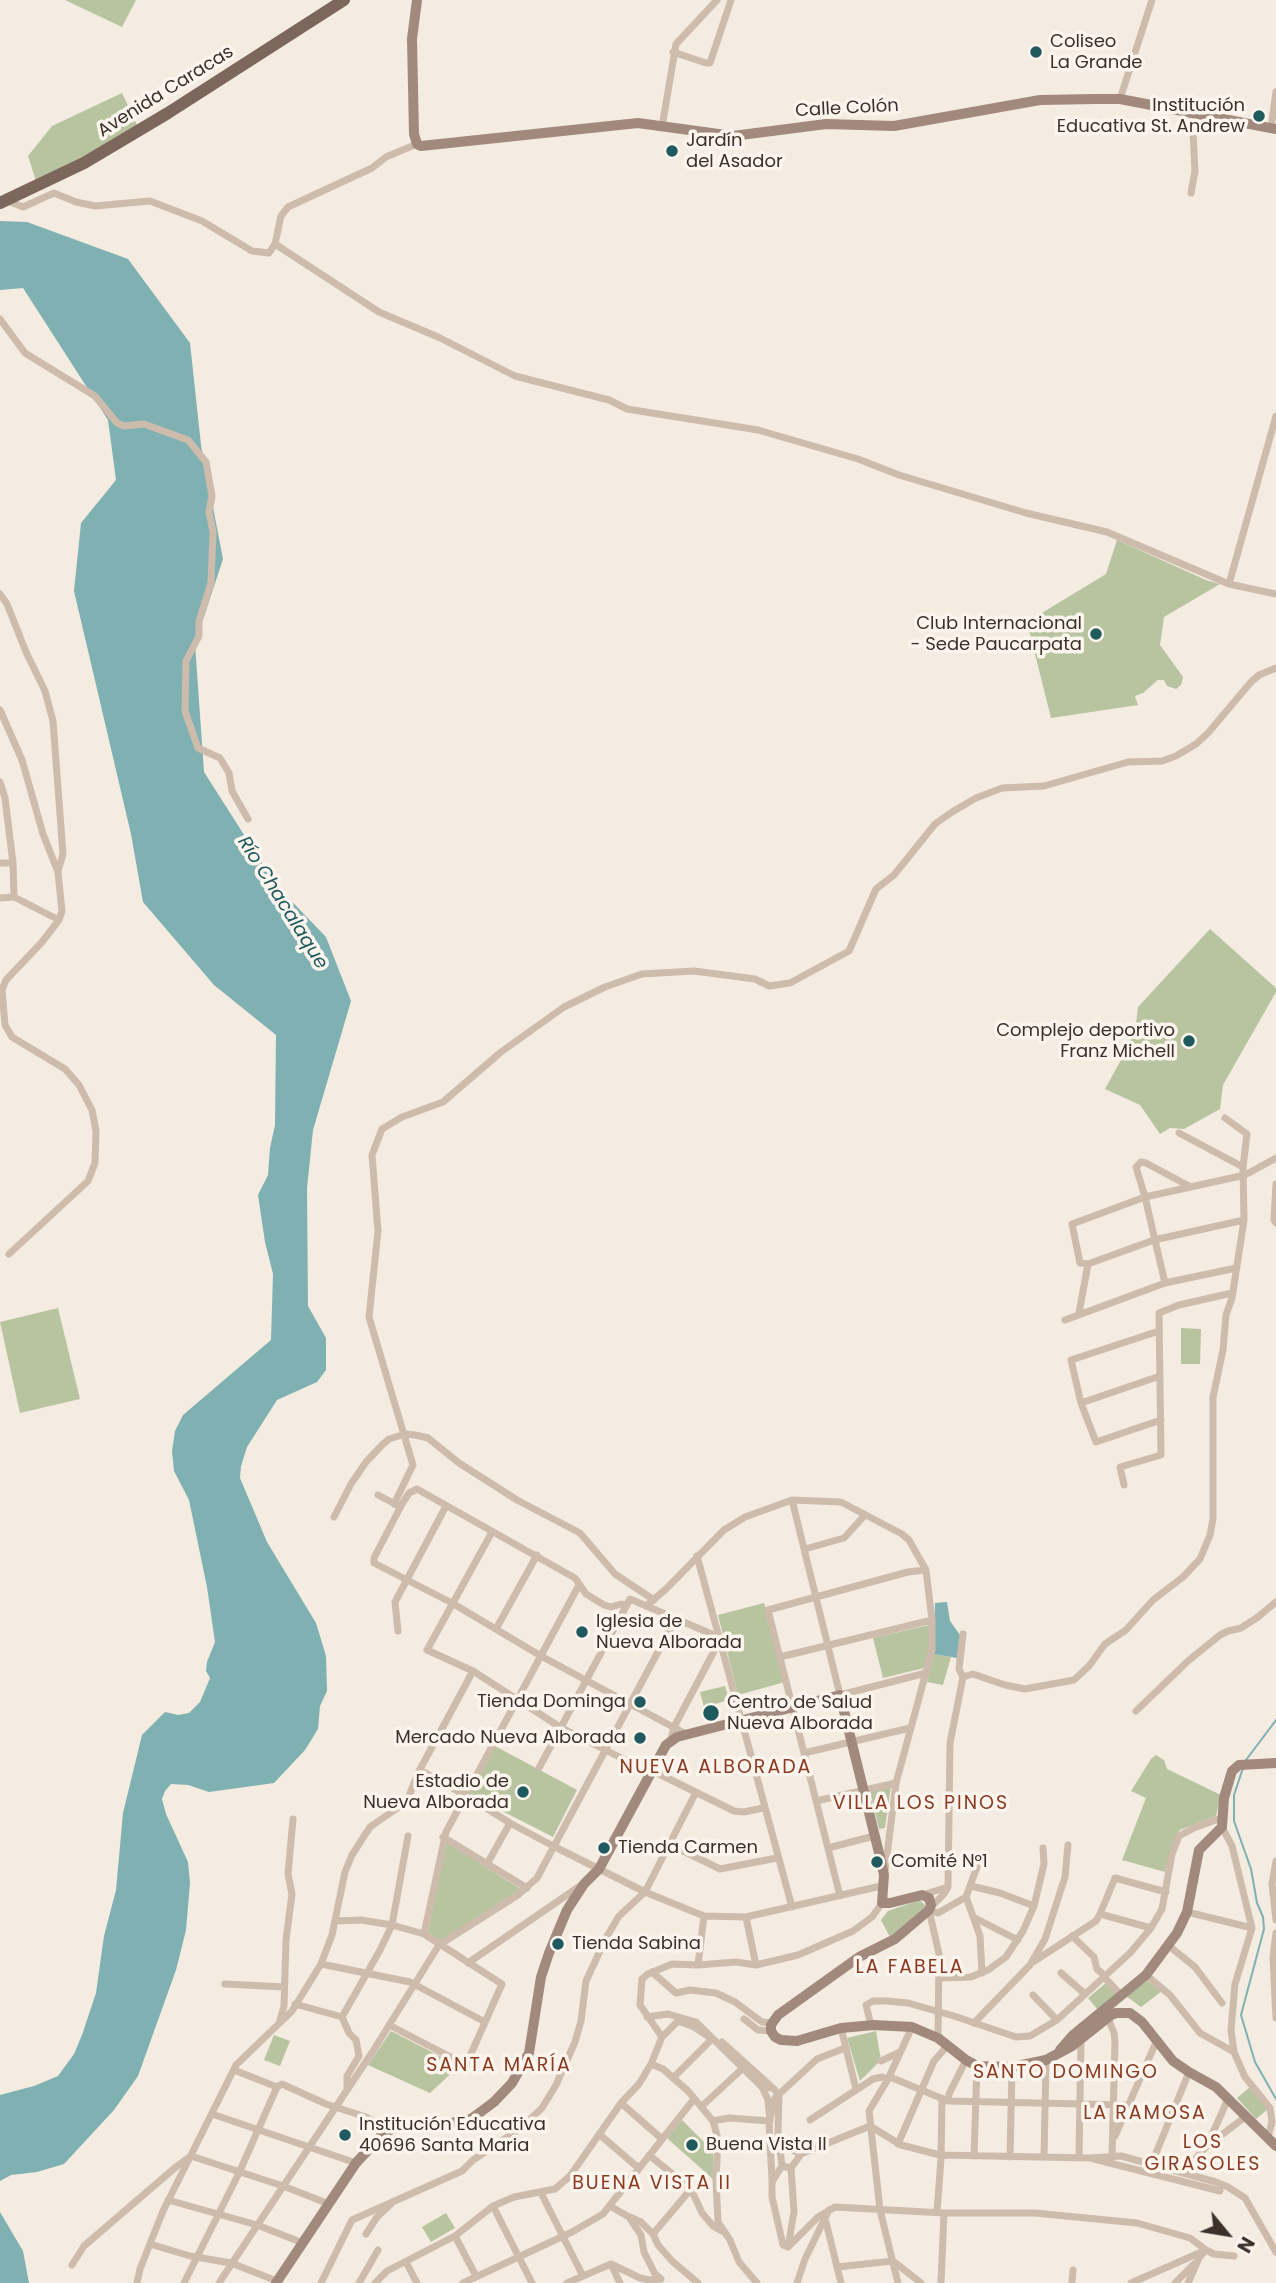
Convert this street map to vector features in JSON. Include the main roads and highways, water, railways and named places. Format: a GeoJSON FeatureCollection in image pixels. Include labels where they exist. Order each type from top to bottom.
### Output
{"type":"FeatureCollection","features":[{"type":"Feature","properties":{"kind":"main road","name":"Avenida Caracas"},"geometry":{"type":"LineString","coordinates":[[2,200],[84,163],[168,113],[344,0]]}},
{"type":"Feature","properties":{"kind":"main road","name":"Calle Colón"},"geometry":{"type":"LineString","coordinates":[[417,0],[412,39],[414,134],[417,144],[473,141],[638,123],[733,136],[825,124],[894,126],[1040,100],[1120,99],[1273,128]]}},
{"type":"Feature","properties":{"kind":"main road"},"geometry":{"type":"LineString","coordinates":[[276,2282],[356,2164],[389,2129],[465,2121],[479,2115],[510,2086],[529,2053],[541,1977],[567,1910],[584,1884],[599,1869],[673,1733],[686,1734],[839,1695],[874,1836],[882,1881],[882,1903],[922,1895],[931,1902],[929,1909],[895,1939],[829,1976],[778,2015],[771,2027],[780,2040],[797,2041],[841,2028],[871,2025],[912,2027],[938,2038],[977,2066],[1012,2067],[1057,2055],[1116,2013],[1130,2013],[1142,2022],[1165,2052],[1189,2073],[1210,2083],[1272,2141]]}},
{"type":"Feature","properties":{"kind":"main road"},"geometry":{"type":"LineString","coordinates":[[1057,2055],[1073,2035],[1146,1975],[1169,1946],[1187,1912],[1199,1850],[1221,1823],[1227,1783],[1232,1771],[1243,1765],[1276,1763]]}},
{"type":"Feature","properties":{"kind":"water","name":"Río Chacalaque"},"geometry":{"type":"Polygon","coordinates":[[[0,221],[27,222],[128,259],[190,343],[201,445],[223,559],[195,644],[204,772],[276,885],[326,937],[351,1001],[313,1130],[307,1188],[308,1306],[326,1338],[326,1370],[317,1382],[277,1400],[247,1447],[240,1478],[267,1542],[316,1623],[326,1656],[327,1691],[320,1706],[318,1729],[305,1750],[274,1783],[209,1792],[188,1785],[171,1784],[165,1791],[162,1799],[166,1814],[188,1862],[190,1883],[186,1930],[176,1970],[138,2076],[114,2110],[64,2164],[37,2172],[11,2175],[0,2181],[0,2095],[58,2076],[74,2054],[96,1993],[104,1936],[116,1890],[123,1813],[142,1735],[165,1712],[178,1715],[189,1713],[200,1702],[210,1678],[206,1671],[207,1662],[215,1642],[207,1587],[189,1500],[174,1471],[172,1451],[175,1431],[183,1415],[271,1340],[273,1274],[258,1195],[268,1175],[275,1125],[276,1035],[214,985],[143,902],[131,834],[74,591],[81,523],[116,480],[108,420],[23,288],[0,290],[0,221]]]}},
{"type":"Feature","properties":{"kind":"water"},"geometry":{"type":"Polygon","coordinates":[[[947,1602],[950,1621],[960,1635],[957,1658],[934,1654],[935,1603],[947,1602]]]}},
{"type":"Feature","properties":{"kind":"water"},"geometry":{"type":"Polygon","coordinates":[[[0,2212],[23,2251],[29,2283],[0,2283],[0,2212]]]}},
{"type":"Feature","properties":{"kind":"waterway"},"geometry":{"type":"LineString","coordinates":[[1246,1760],[1276,1720]]}},
{"type":"Feature","properties":{"kind":"waterway"},"geometry":{"type":"LineString","coordinates":[[1243,1768],[1234,1795],[1234,1821],[1251,1869],[1264,1929],[1241,2015],[1255,2062],[1276,2099]]}},
{"type":"Feature","properties":{"kind":"place","name":"Coliseo La Grande"},"geometry":{"type":"Point","coordinates":[1036,52]}},
{"type":"Feature","properties":{"kind":"place","name":"Institución Educativa St. Andrew"},"geometry":{"type":"Point","coordinates":[1259,116]}},
{"type":"Feature","properties":{"kind":"place","name":"Jardín del Asador"},"geometry":{"type":"Point","coordinates":[672,151]}},
{"type":"Feature","properties":{"kind":"place","name":"Club Internacional - Sede Paucarpata"},"geometry":{"type":"Point","coordinates":[1096,634]}},
{"type":"Feature","properties":{"kind":"place","name":"Complejo deportivo Franz Michell"},"geometry":{"type":"Point","coordinates":[1189,1041]}},
{"type":"Feature","properties":{"kind":"place","name":"Iglesia de Nueva Alborada"},"geometry":{"type":"Point","coordinates":[582,1632]}},
{"type":"Feature","properties":{"kind":"place","name":"Tienda Dominga"},"geometry":{"type":"Point","coordinates":[640,1702]}},
{"type":"Feature","properties":{"kind":"place","name":"Centro de Salud Nueva Alborada"},"geometry":{"type":"Point","coordinates":[711,1713]}},
{"type":"Feature","properties":{"kind":"place","name":"Mercado Nueva Alborada"},"geometry":{"type":"Point","coordinates":[640,1738]}},
{"type":"Feature","properties":{"kind":"place","name":"Estadio de Nueva Alborada"},"geometry":{"type":"Point","coordinates":[523,1792]}},
{"type":"Feature","properties":{"kind":"place","name":"Tienda Carmen"},"geometry":{"type":"Point","coordinates":[604,1848]}},
{"type":"Feature","properties":{"kind":"place","name":"Comité N°1"},"geometry":{"type":"Point","coordinates":[877,1862]}},
{"type":"Feature","properties":{"kind":"place","name":"Tienda Sabina"},"geometry":{"type":"Point","coordinates":[558,1944]}},
{"type":"Feature","properties":{"kind":"place","name":"Institución Educativa 40696 Santa Maria"},"geometry":{"type":"Point","coordinates":[345,2135]}},
{"type":"Feature","properties":{"kind":"place","name":"Buena Vista II"},"geometry":{"type":"Point","coordinates":[692,2145]}},
{"type":"Feature","properties":{"kind":"district","name":"NUEVA ALBORADA"},"geometry":{"type":"Point","coordinates":[716,1768]}},
{"type":"Feature","properties":{"kind":"district","name":"VILLA LOS PINOS"},"geometry":{"type":"Point","coordinates":[921,1804]}},
{"type":"Feature","properties":{"kind":"district","name":"LA FABELA"},"geometry":{"type":"Point","coordinates":[910,1968]}},
{"type":"Feature","properties":{"kind":"district","name":"SANTA MARÍA"},"geometry":{"type":"Point","coordinates":[499,2066]}},
{"type":"Feature","properties":{"kind":"district","name":"SANTO DOMINGO"},"geometry":{"type":"Point","coordinates":[1066,2073]}},
{"type":"Feature","properties":{"kind":"district","name":"LA RAMOSA"},"geometry":{"type":"Point","coordinates":[1145,2114]}},
{"type":"Feature","properties":{"kind":"district","name":"LOS GIRASOLES"},"geometry":{"type":"Point","coordinates":[1203,2154]}},
{"type":"Feature","properties":{"kind":"district","name":"BUENA VISTA II"},"geometry":{"type":"Point","coordinates":[652,2184]}}]}
